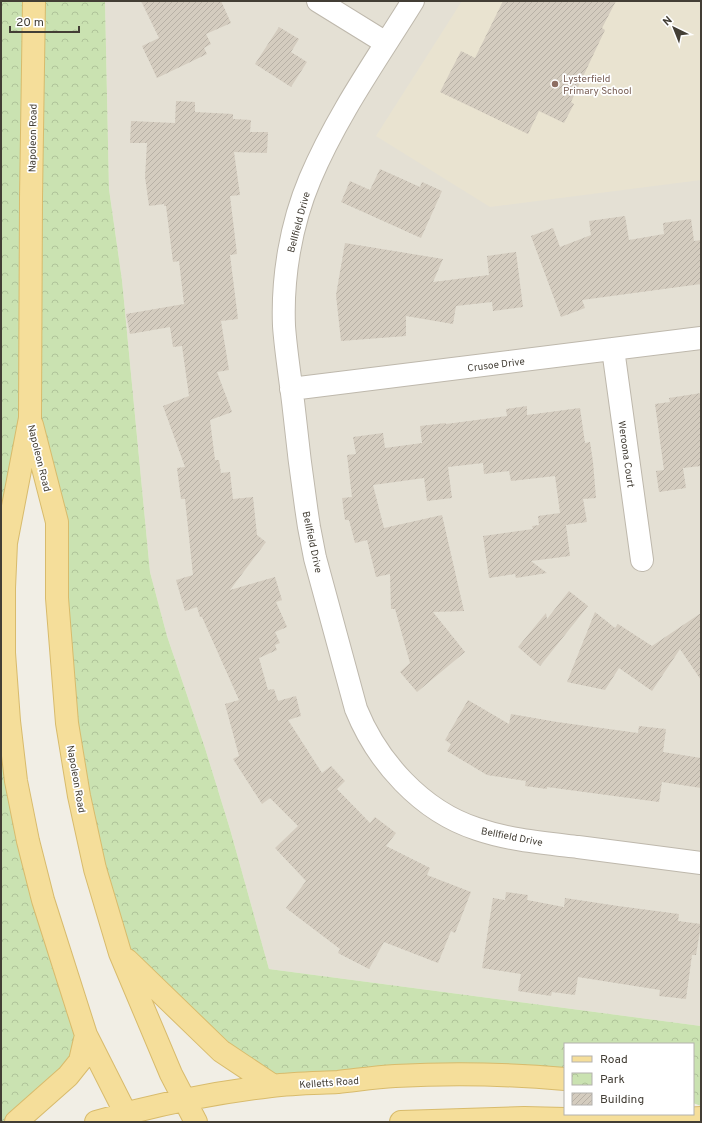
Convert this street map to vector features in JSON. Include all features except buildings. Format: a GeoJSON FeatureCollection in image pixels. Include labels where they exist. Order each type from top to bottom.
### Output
{"type":"FeatureCollection","features":[{"type":"Feature","properties":{"kind":"main road","name":"Napoleon Road"},"geometry":{"type":"LineString","coordinates":[[34,1],[30,418],[6,543],[4,653],[9,721],[16,781],[28,841],[43,900],[86,1035],[128,1117]]}},
{"type":"Feature","properties":{"kind":"main road","name":"Napoleon Road"},"geometry":{"type":"LineString","coordinates":[[30,418],[56,522],[57,598],[67,723],[79,796],[95,869],[120,953],[164,1059],[196,1122]]}},
{"type":"Feature","properties":{"kind":"main road"},"geometry":{"type":"LineString","coordinates":[[120,953],[221,1051],[272,1085]]}},
{"type":"Feature","properties":{"kind":"main road"},"geometry":{"type":"LineString","coordinates":[[16,1122],[68,1076],[80,1061],[86,1035]]}},
{"type":"Feature","properties":{"kind":"main road","name":"Kelletts Road"},"geometry":{"type":"LineString","coordinates":[[96,1122],[128,1117],[185,1100],[272,1085],[339,1082],[395,1076],[471,1074],[536,1076],[564,1079]]}},
{"type":"Feature","properties":{"kind":"main road"},"geometry":{"type":"LineString","coordinates":[[402,1122],[524,1118],[648,1121],[701,1118]]}},
{"type":"Feature","properties":{"kind":"street"},"geometry":{"type":"LineString","coordinates":[[318,1],[386,43]]}},
{"type":"Feature","properties":{"kind":"street","name":"Bellfield Drive"},"geometry":{"type":"LineString","coordinates":[[413,1],[354,94],[327,142],[310,179],[297,217],[289,257],[285,301],[284,326],[309,527],[315,558],[356,709],[364,729],[389,765],[406,785],[440,812],[476,829],[524,840],[701,863]]}},
{"type":"Feature","properties":{"kind":"street","name":"Crusoe Drive"},"geometry":{"type":"LineString","coordinates":[[292,389],[701,338]]}},
{"type":"Feature","properties":{"kind":"street","name":"Weroona Court"},"geometry":{"type":"LineString","coordinates":[[613,349],[642,560]]}},
{"type":"Feature","properties":{"kind":"shaded area"},"geometry":{"type":"Polygon","coordinates":[[[105,1],[701,1],[701,1026],[269,969],[230,829],[205,748],[167,636],[150,572],[122,280],[109,189],[105,1]]]}},
{"type":"Feature","properties":{"kind":"shaded area","name":"Lysterfield Primary School"},"geometry":{"type":"Polygon","coordinates":[[[462,1],[701,1],[701,180],[490,207],[376,136],[462,1]]]}},
{"type":"Feature","properties":{"kind":"green space"},"geometry":{"type":"Polygon","coordinates":[[[1,1],[105,1],[109,189],[122,280],[150,572],[167,636],[205,748],[230,829],[269,969],[701,1026],[701,1106],[694,1103],[694,1043],[564,1043],[564,1079],[272,1085],[120,953],[79,796],[57,522],[31,420],[6,543],[9,721],[86,1035],[80,1061],[16,1122],[1,1122],[1,1]]]}},
{"type":"Feature","properties":{"kind":"place","name":"Lysterfield Primary School"},"geometry":{"type":"Point","coordinates":[555,84]}}]}
